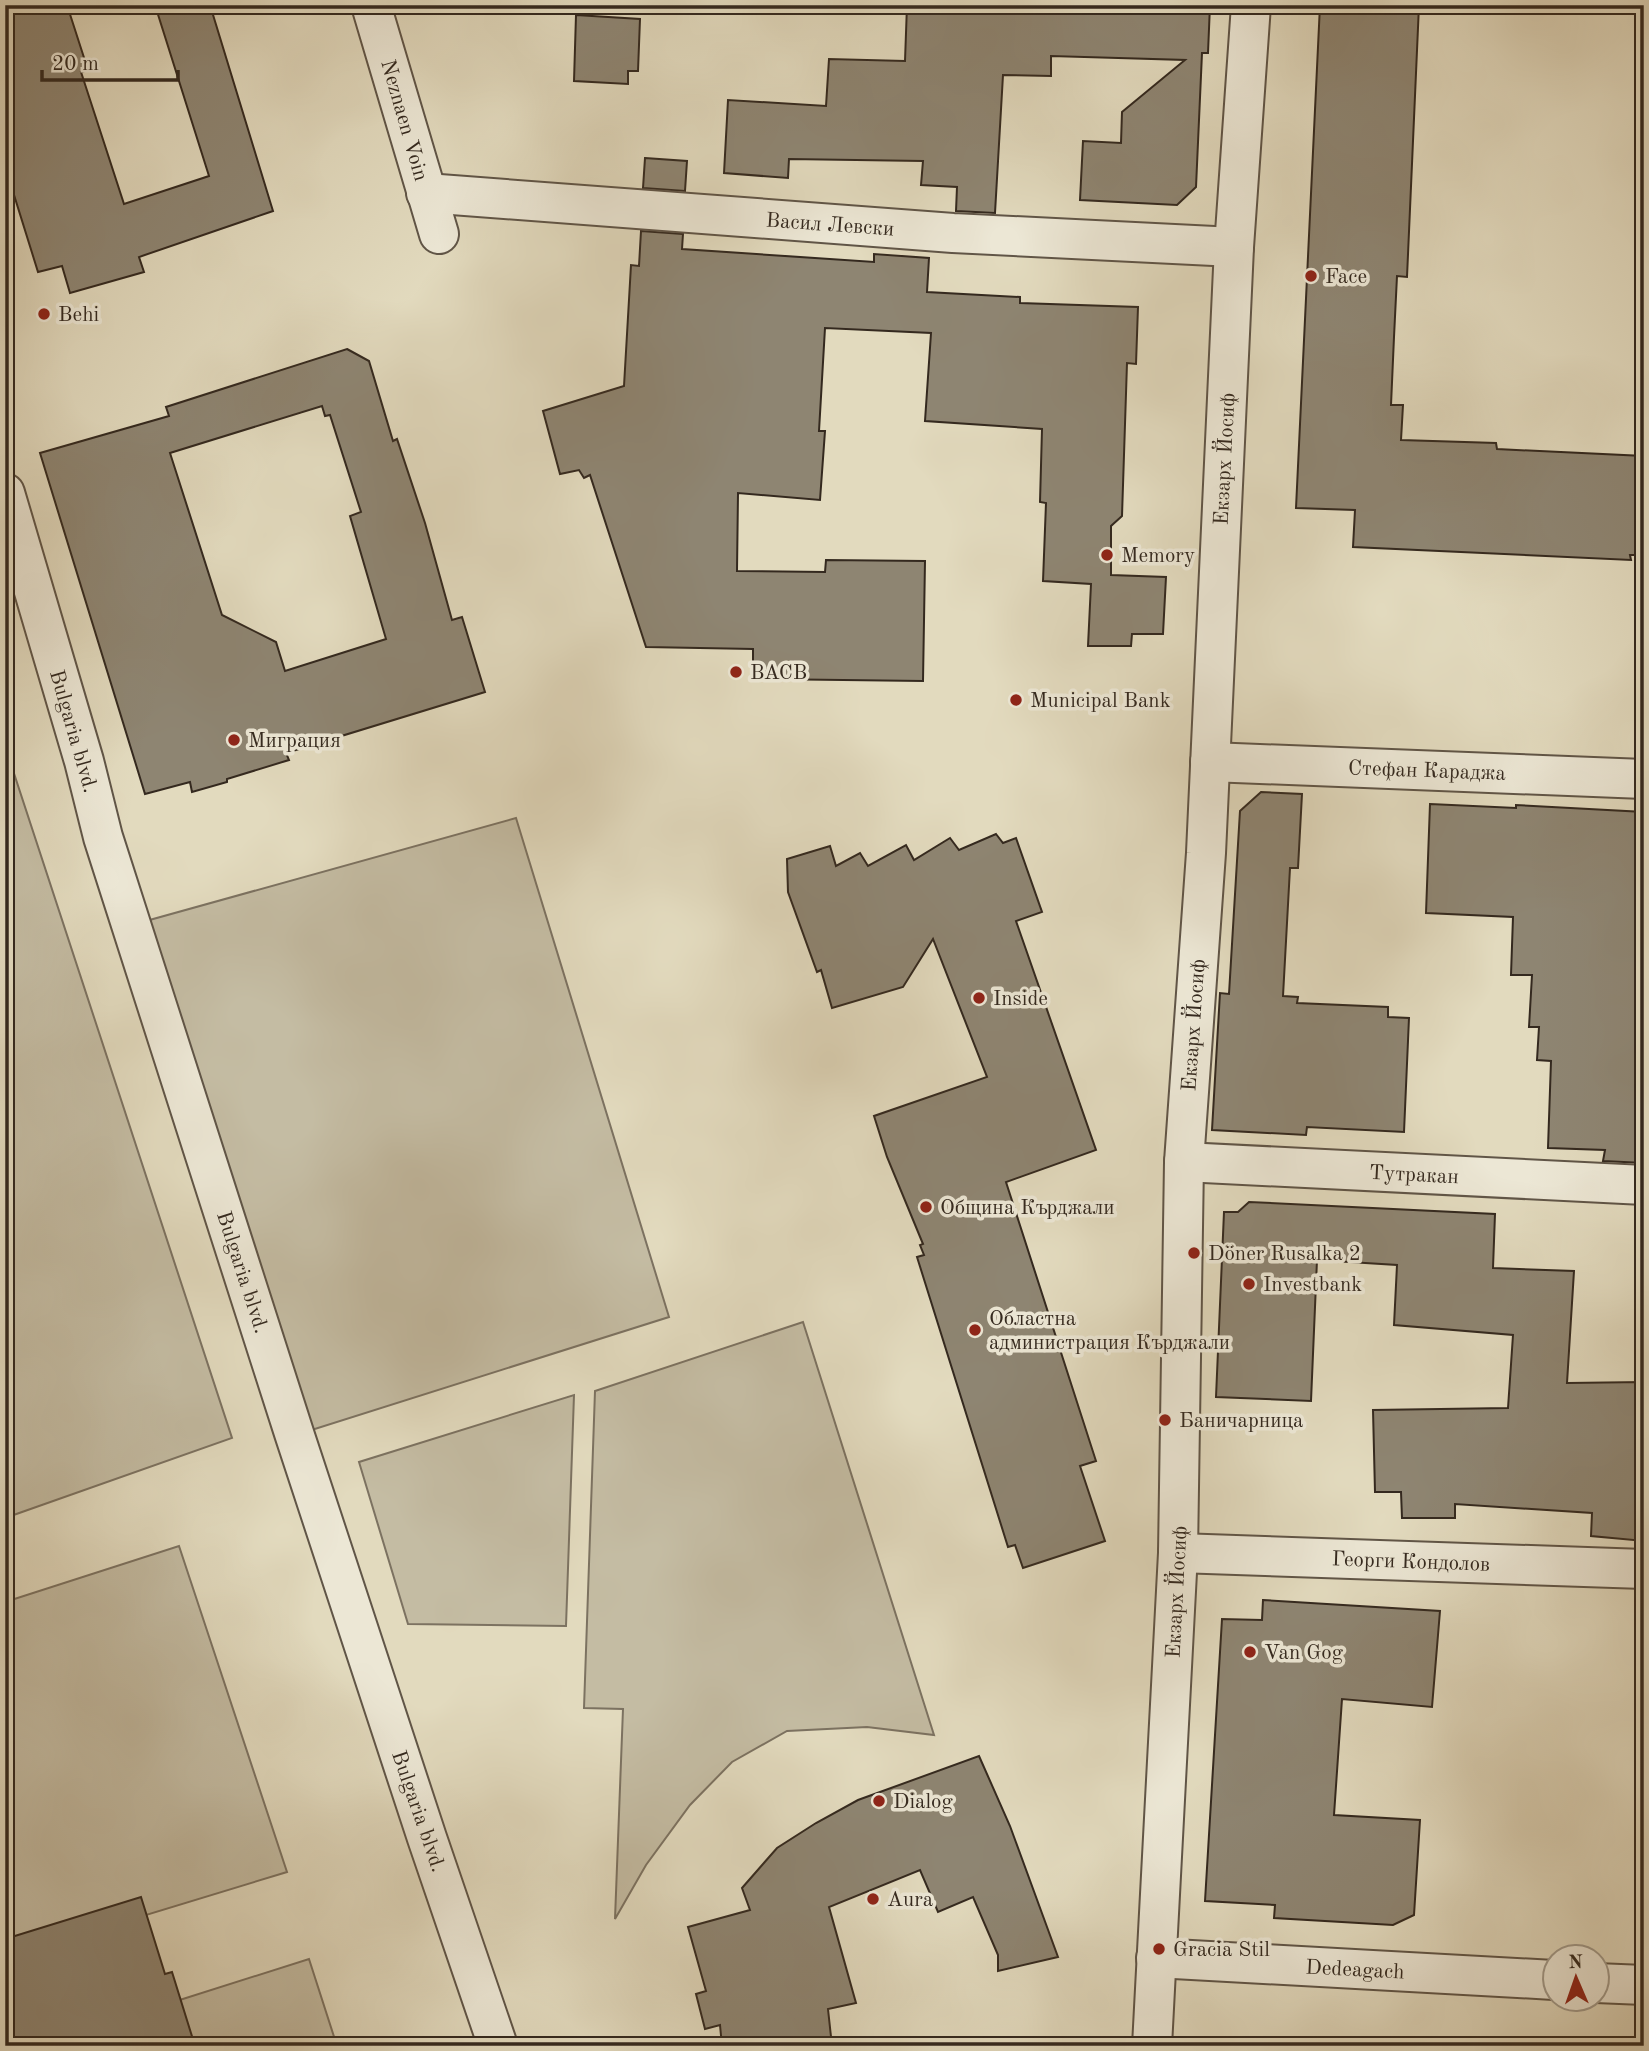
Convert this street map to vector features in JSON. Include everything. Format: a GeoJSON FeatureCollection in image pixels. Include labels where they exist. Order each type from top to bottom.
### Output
{"type":"FeatureCollection","features":[{"type":"Feature","properties":{"kind":"street","name":"Neznaen Voin"},"geometry":{"type":"LineString","coordinates":[[371,5],[439,234]]}},
{"type":"Feature","properties":{"kind":"street","name":"Екзарх Йосиф"},"geometry":{"type":"LineString","coordinates":[[1152,2046],[1178,1553],[1184,1162],[1210,762],[1234,247],[1251,5]]}},
{"type":"Feature","properties":{"kind":"street","name":"Васил Левски"},"geometry":{"type":"LineString","coordinates":[[426,193],[953,233],[1234,247]]}},
{"type":"Feature","properties":{"kind":"street","name":"Bulgaria blvd."},"geometry":{"type":"LineString","coordinates":[[5,494],[84,761],[107,851],[294,1433],[498,2046]]}},
{"type":"Feature","properties":{"kind":"street","name":"Стефан Караджа"},"geometry":{"type":"LineString","coordinates":[[1210,762],[1644,779]]}},
{"type":"Feature","properties":{"kind":"street","name":"Тутракан"},"geometry":{"type":"LineString","coordinates":[[1184,1162],[1644,1185]]}},
{"type":"Feature","properties":{"kind":"street","name":"Георги Кондолов"},"geometry":{"type":"LineString","coordinates":[[1178,1553],[1644,1569]]}},
{"type":"Feature","properties":{"kind":"street","name":"Dedeagach"},"geometry":{"type":"LineString","coordinates":[[1156,1958],[1540,1979]]}},
{"type":"Feature","properties":{"kind":"street"},"geometry":{"type":"LineString","coordinates":[[1610,1984],[1644,1985]]}},
{"type":"Feature","properties":{"kind":"shaded area"},"geometry":{"type":"Polygon","coordinates":[[[5,746],[232,1438],[5,1518],[5,746]]]}},
{"type":"Feature","properties":{"kind":"shaded area"},"geometry":{"type":"Polygon","coordinates":[[[516,818],[669,1317],[299,1434],[146,921],[516,818]]]}},
{"type":"Feature","properties":{"kind":"shaded area"},"geometry":{"type":"Polygon","coordinates":[[[803,1322],[934,1735],[867,1727],[787,1731],[732,1762],[690,1805],[646,1865],[615,1919],[623,1709],[584,1708],[595,1391],[803,1322]]]}},
{"type":"Feature","properties":{"kind":"shaded area"},"geometry":{"type":"Polygon","coordinates":[[[574,1395],[566,1626],[408,1624],[359,1462],[574,1395]]]}},
{"type":"Feature","properties":{"kind":"shaded area"},"geometry":{"type":"Polygon","coordinates":[[[179,1546],[287,1872],[5,1958],[5,1602],[179,1546]]]}},
{"type":"Feature","properties":{"kind":"shaded area"},"geometry":{"type":"Polygon","coordinates":[[[309,1959],[337,2046],[153,2046],[142,2012],[309,1959]]]}},
{"type":"Feature","properties":{"kind":"building"},"geometry":{"type":"Polygon","coordinates":[[[5,5],[67,5],[88,70],[81,72],[124,204],[209,176],[155,5],[210,5],[273,211],[139,257],[144,272],[70,293],[62,266],[38,272],[5,166],[5,5]]]}},
{"type":"Feature","properties":{"kind":"building"},"geometry":{"type":"Polygon","coordinates":[[[907,5],[1210,5],[1208,53],[1202,53],[1196,187],[1177,205],[1080,200],[1083,141],[1121,143],[1122,112],[1185,60],[1051,56],[1051,76],[1003,75],[995,213],[956,211],[957,187],[921,185],[923,161],[789,159],[788,178],[724,173],[728,100],[826,106],[829,59],[905,61],[907,5]]]}},
{"type":"Feature","properties":{"kind":"building"},"geometry":{"type":"Polygon","coordinates":[[[1320,5],[1419,5],[1407,277],[1397,276],[1391,405],[1403,405],[1401,440],[1496,443],[1497,449],[1644,456],[1644,555],[1630,555],[1631,560],[1353,547],[1355,510],[1296,508],[1320,5]]]}},
{"type":"Feature","properties":{"kind":"building"},"geometry":{"type":"Polygon","coordinates":[[[576,15],[640,19],[638,71],[628,71],[628,84],[574,81],[576,15]]]}},
{"type":"Feature","properties":{"kind":"building"},"geometry":{"type":"Polygon","coordinates":[[[645,158],[687,161],[685,191],[643,188],[645,158]]]}},
{"type":"Feature","properties":{"kind":"building"},"geometry":{"type":"Polygon","coordinates":[[[641,231],[683,234],[682,249],[874,262],[874,254],[929,258],[927,292],[1020,297],[1020,303],[1138,307],[1136,364],[1127,363],[1122,516],[1111,526],[1111,575],[1166,577],[1163,634],[1132,634],[1131,646],[1088,646],[1091,584],[1043,581],[1046,503],[1040,502],[1042,429],[925,421],[931,333],[825,328],[819,431],[825,431],[820,500],[738,493],[737,571],[825,572],[826,560],[925,561],[923,681],[753,679],[753,649],[646,647],[590,475],[584,478],[579,470],[560,474],[543,411],[624,386],[631,265],[639,266],[641,231]]]}},
{"type":"Feature","properties":{"kind":"building"},"geometry":{"type":"Polygon","coordinates":[[[347,349],[369,361],[393,441],[397,439],[425,523],[452,620],[462,617],[485,692],[286,753],[289,760],[227,779],[227,782],[192,792],[190,782],[145,794],[40,453],[169,416],[166,407],[347,349]],[[322,406],[170,453],[222,615],[276,642],[285,671],[386,639],[350,516],[361,512],[330,415],[325,416],[322,406]]]}},
{"type":"Feature","properties":{"kind":"building"},"geometry":{"type":"Polygon","coordinates":[[[1261,792],[1302,794],[1298,868],[1290,868],[1283,996],[1298,997],[1297,1003],[1388,1007],[1388,1017],[1409,1018],[1404,1132],[1307,1127],[1306,1135],[1212,1130],[1220,993],[1229,994],[1240,811],[1261,792]]]}},
{"type":"Feature","properties":{"kind":"building"},"geometry":{"type":"Polygon","coordinates":[[[1430,804],[1516,808],[1516,805],[1644,812],[1644,895],[1640,895],[1639,1001],[1644,1001],[1644,1163],[1603,1161],[1605,1150],[1548,1148],[1551,1061],[1537,1060],[1539,1027],[1529,1027],[1532,975],[1511,975],[1513,917],[1426,913],[1430,804]]]}},
{"type":"Feature","properties":{"kind":"building"},"geometry":{"type":"Polygon","coordinates":[[[996,834],[1003,843],[1016,838],[1042,912],[1016,921],[1096,1150],[1006,1182],[1096,1461],[1080,1466],[1105,1541],[1023,1568],[1015,1545],[1008,1547],[917,1257],[924,1255],[920,1245],[923,1244],[887,1157],[874,1116],[987,1077],[933,939],[903,987],[832,1008],[821,970],[817,972],[788,892],[787,859],[830,846],[836,866],[860,853],[868,866],[906,845],[914,860],[950,838],[959,850],[996,834]]]}},
{"type":"Feature","properties":{"kind":"building"},"geometry":{"type":"Polygon","coordinates":[[[1249,1202],[1495,1214],[1493,1268],[1574,1271],[1567,1383],[1644,1382],[1644,1541],[1591,1536],[1592,1513],[1455,1504],[1455,1518],[1402,1518],[1401,1492],[1375,1492],[1373,1410],[1508,1408],[1513,1335],[1394,1325],[1397,1265],[1317,1260],[1311,1401],[1216,1397],[1224,1212],[1238,1212],[1249,1202]]]}},
{"type":"Feature","properties":{"kind":"building"},"geometry":{"type":"Polygon","coordinates":[[[1263,1600],[1440,1611],[1432,1707],[1342,1699],[1334,1815],[1420,1820],[1414,1915],[1393,1925],[1274,1918],[1275,1905],[1205,1901],[1222,1619],[1262,1620],[1263,1600]]]}},
{"type":"Feature","properties":{"kind":"building"},"geometry":{"type":"Polygon","coordinates":[[[979,1756],[1010,1826],[1058,1957],[998,1971],[998,1955],[973,1897],[938,1912],[920,1870],[829,1907],[856,2003],[828,2009],[832,2046],[722,2046],[720,2025],[705,2029],[696,1994],[706,1991],[688,1927],[750,1910],[742,1888],[777,1848],[816,1823],[858,1800],[979,1756]]]}},
{"type":"Feature","properties":{"kind":"building"},"geometry":{"type":"Polygon","coordinates":[[[141,1897],[165,1974],[172,1972],[195,2046],[5,2046],[5,1939],[141,1897]]]}},
{"type":"Feature","properties":{"kind":"place","name":"Face"},"geometry":{"type":"Point","coordinates":[1311,276]}},
{"type":"Feature","properties":{"kind":"place","name":"Behi"},"geometry":{"type":"Point","coordinates":[44,314]}},
{"type":"Feature","properties":{"kind":"place","name":"Memory"},"geometry":{"type":"Point","coordinates":[1107,555]}},
{"type":"Feature","properties":{"kind":"place","name":"BACB"},"geometry":{"type":"Point","coordinates":[736,672]}},
{"type":"Feature","properties":{"kind":"place","name":"Municipal Bank"},"geometry":{"type":"Point","coordinates":[1016,700]}},
{"type":"Feature","properties":{"kind":"place","name":"Миграция"},"geometry":{"type":"Point","coordinates":[234,740]}},
{"type":"Feature","properties":{"kind":"place","name":"Inside"},"geometry":{"type":"Point","coordinates":[979,998]}},
{"type":"Feature","properties":{"kind":"place","name":"Община Кърджали"},"geometry":{"type":"Point","coordinates":[926,1207]}},
{"type":"Feature","properties":{"kind":"place","name":"Döner Rusalka 2"},"geometry":{"type":"Point","coordinates":[1194,1253]}},
{"type":"Feature","properties":{"kind":"place","name":"Investbank"},"geometry":{"type":"Point","coordinates":[1249,1284]}},
{"type":"Feature","properties":{"kind":"place","name":"Областна администрация Кърджали"},"geometry":{"type":"Point","coordinates":[975,1330]}},
{"type":"Feature","properties":{"kind":"place","name":"Баничарница"},"geometry":{"type":"Point","coordinates":[1165,1420]}},
{"type":"Feature","properties":{"kind":"place","name":"Van Gog"},"geometry":{"type":"Point","coordinates":[1250,1652]}},
{"type":"Feature","properties":{"kind":"place","name":"Dialog"},"geometry":{"type":"Point","coordinates":[879,1801]}},
{"type":"Feature","properties":{"kind":"place","name":"Aura"},"geometry":{"type":"Point","coordinates":[873,1899]}},
{"type":"Feature","properties":{"kind":"place","name":"Gracia Stil"},"geometry":{"type":"Point","coordinates":[1159,1949]}}]}
